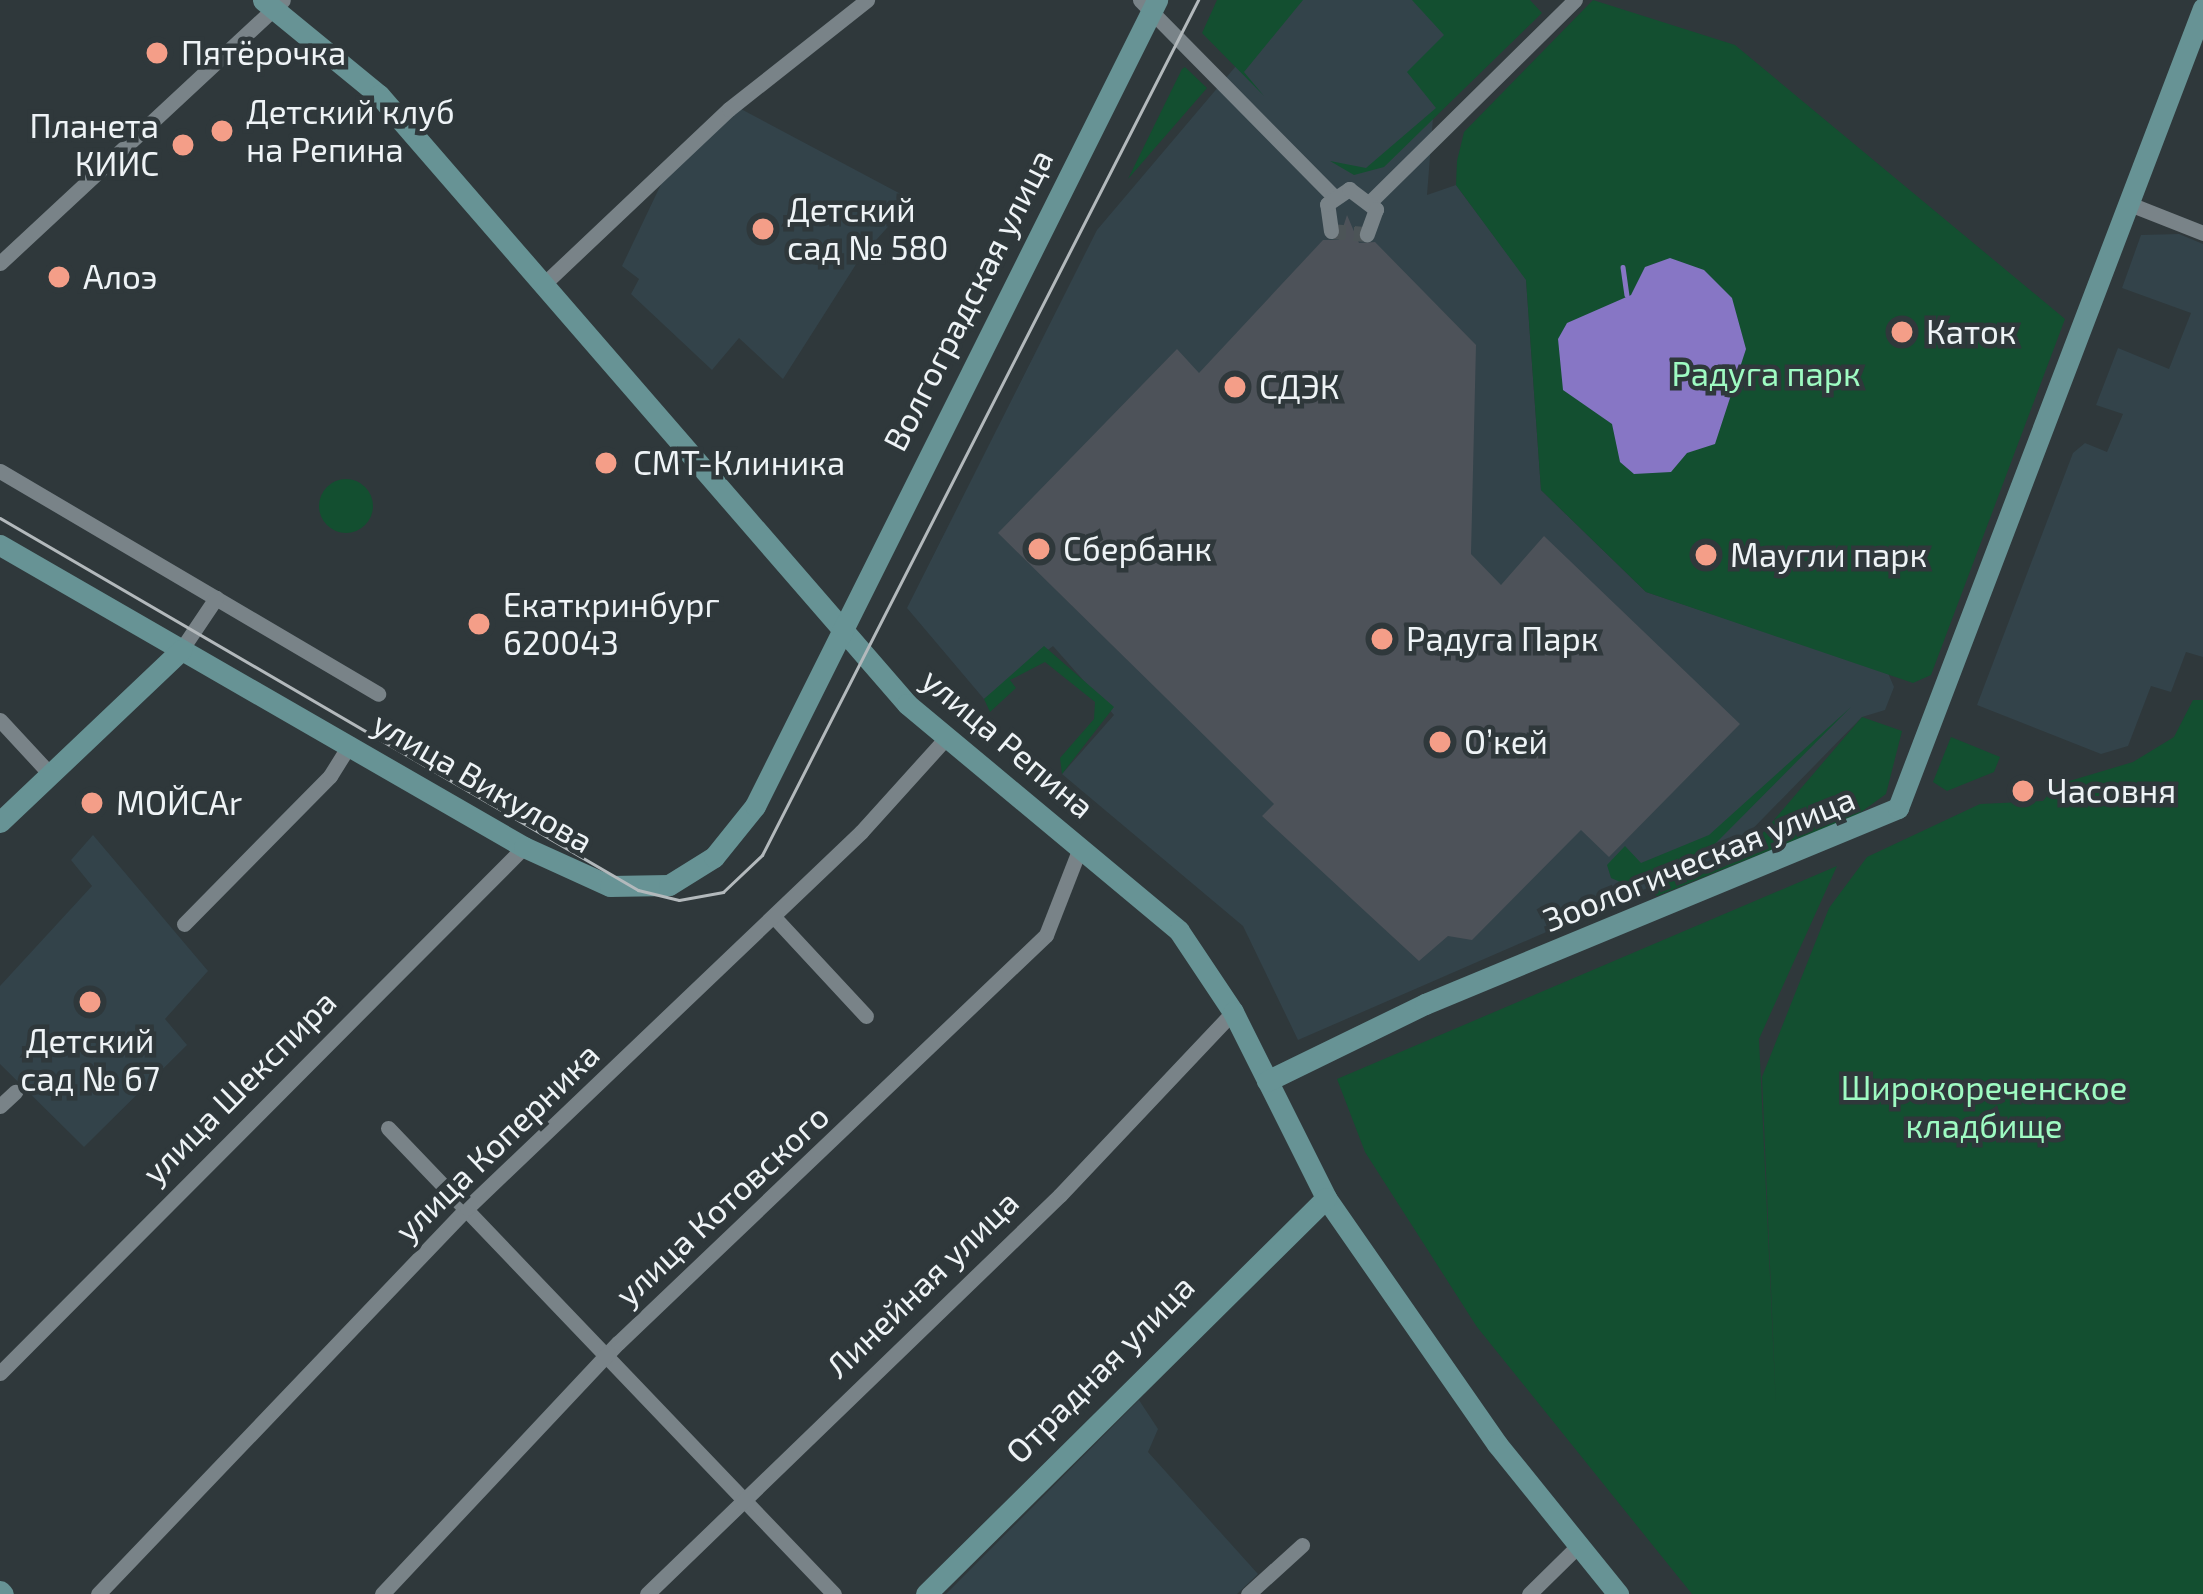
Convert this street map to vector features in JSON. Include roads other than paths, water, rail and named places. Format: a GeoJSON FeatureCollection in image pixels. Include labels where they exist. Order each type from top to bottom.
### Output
{"type":"FeatureCollection","features":[{"type":"Feature","properties":{"kind":"street"},"geometry":{"type":"LineString","coordinates":[[547,281],[729,109],[867,0]]}},
{"type":"Feature","properties":{"kind":"street"},"geometry":{"type":"LineString","coordinates":[[1367,235],[1372,200],[1575,0]]}},
{"type":"Feature","properties":{"kind":"street"},"geometry":{"type":"LineString","coordinates":[[0,263],[274,2]]}},
{"type":"Feature","properties":{"kind":"street","name":"улица Репина"},"geometry":{"type":"LineString","coordinates":[[274,2],[379,94],[547,281],[839,631],[944,740],[1180,932],[1233,1012],[1327,1198],[1578,1546],[1618,1594]]}},
{"type":"Feature","properties":{"kind":"street"},"geometry":{"type":"LineString","coordinates":[[1149,4],[1333,196],[1331,231]]}},
{"type":"Feature","properties":{"kind":"street","name":"Волгоградская улица"},"geometry":{"type":"LineString","coordinates":[[839,631],[1149,4]]}},
{"type":"Feature","properties":{"kind":"street","name":"Зоологическая улица"},"geometry":{"type":"LineString","coordinates":[[1267,1081],[1425,1004],[1898,808],[2203,8]]}},
{"type":"Feature","properties":{"kind":"street"},"geometry":{"type":"LineString","coordinates":[[1333,196],[1349,189],[1372,200]]}},
{"type":"Feature","properties":{"kind":"street"},"geometry":{"type":"LineString","coordinates":[[2127,203],[2203,233]]}},
{"type":"Feature","properties":{"kind":"street"},"geometry":{"type":"LineString","coordinates":[[0,471],[378,694]]}},
{"type":"Feature","properties":{"kind":"street","name":"улица Викулова"},"geometry":{"type":"LineString","coordinates":[[0,545],[524,847],[625,889],[651,890],[700,868],[755,806],[839,631]]}},
{"type":"Feature","properties":{"kind":"street"},"geometry":{"type":"LineString","coordinates":[[0,822],[181,650],[216,598]]}},
{"type":"Feature","properties":{"kind":"street"},"geometry":{"type":"LineString","coordinates":[[0,720],[50,774]]}},
{"type":"Feature","properties":{"kind":"street","name":"улица Коперника"},"geometry":{"type":"LineString","coordinates":[[98,1594],[467,1208],[774,917],[944,740]]}},
{"type":"Feature","properties":{"kind":"street"},"geometry":{"type":"LineString","coordinates":[[184,924],[350,744]]}},
{"type":"Feature","properties":{"kind":"street","name":"улица Шекспира"},"geometry":{"type":"LineString","coordinates":[[0,1373],[524,847]]}},
{"type":"Feature","properties":{"kind":"street","name":"улица Котовского"},"geometry":{"type":"LineString","coordinates":[[382,1594],[604,1358],[1046,935],[1080,848]]}},
{"type":"Feature","properties":{"kind":"street"},"geometry":{"type":"LineString","coordinates":[[774,917],[866,1016]]}},
{"type":"Feature","properties":{"kind":"street","name":"Линейная улица"},"geometry":{"type":"LineString","coordinates":[[647,1594],[740,1498],[1060,1195],[1233,1012]]}},
{"type":"Feature","properties":{"kind":"street"},"geometry":{"type":"LineString","coordinates":[[0,1106],[15,1092]]}},
{"type":"Feature","properties":{"kind":"street"},"geometry":{"type":"LineString","coordinates":[[388,1128],[834,1594]]}},
{"type":"Feature","properties":{"kind":"street","name":"Отрадная улица"},"geometry":{"type":"LineString","coordinates":[[926,1594],[1327,1198]]}},
{"type":"Feature","properties":{"kind":"street"},"geometry":{"type":"LineString","coordinates":[[1248,1594],[1302,1545]]}},
{"type":"Feature","properties":{"kind":"street"},"geometry":{"type":"LineString","coordinates":[[1529,1594],[1578,1546]]}},
{"type":"Feature","properties":{"kind":"waterway"},"geometry":{"type":"LineString","coordinates":[[1623,267],[1627,295]]}},
{"type":"Feature","properties":{"kind":"tunnel"},"geometry":{"type":"LineString","coordinates":[[1331,231],[1367,234]]}},
{"type":"Feature","properties":{"kind":"tram line"},"geometry":{"type":"LineString","coordinates":[[0,518],[638,890],[679,900],[723,892],[762,855],[1198,0]]}},
{"type":"Feature","properties":{"kind":"place","name":"Пятёрочка"},"geometry":{"type":"Point","coordinates":[157,53]}},
{"type":"Feature","properties":{"kind":"place","name":"Детский клуб на Репина"},"geometry":{"type":"Point","coordinates":[222,131]}},
{"type":"Feature","properties":{"kind":"place","name":"Планета КИИС"},"geometry":{"type":"Point","coordinates":[183,145]}},
{"type":"Feature","properties":{"kind":"place","name":"Детский сад № 580"},"geometry":{"type":"Point","coordinates":[763,229]}},
{"type":"Feature","properties":{"kind":"place","name":"Алоэ"},"geometry":{"type":"Point","coordinates":[59,277]}},
{"type":"Feature","properties":{"kind":"place","name":"Каток"},"geometry":{"type":"Point","coordinates":[1902,332]}},
{"type":"Feature","properties":{"kind":"place","name":"СДЭК"},"geometry":{"type":"Point","coordinates":[1235,387]}},
{"type":"Feature","properties":{"kind":"place","name":"СМТ-Клиника"},"geometry":{"type":"Point","coordinates":[606,463]}},
{"type":"Feature","properties":{"kind":"place","name":"Сбербанк"},"geometry":{"type":"Point","coordinates":[1039,549]}},
{"type":"Feature","properties":{"kind":"place","name":"Маугли парк"},"geometry":{"type":"Point","coordinates":[1706,555]}},
{"type":"Feature","properties":{"kind":"place","name":"Екаткринбург 620043"},"geometry":{"type":"Point","coordinates":[479,624]}},
{"type":"Feature","properties":{"kind":"place","name":"Радуга Парк"},"geometry":{"type":"Point","coordinates":[1382,639]}},
{"type":"Feature","properties":{"kind":"place","name":"О’кей"},"geometry":{"type":"Point","coordinates":[1440,742]}},
{"type":"Feature","properties":{"kind":"place","name":"Часовня"},"geometry":{"type":"Point","coordinates":[2023,791]}},
{"type":"Feature","properties":{"kind":"place","name":"МОЙCAr"},"geometry":{"type":"Point","coordinates":[92,803]}},
{"type":"Feature","properties":{"kind":"place","name":"Детский сад № 67"},"geometry":{"type":"Point","coordinates":[90,1002]}},
{"type":"Feature","properties":{"kind":"park label","name":"Радуга парк"},"geometry":{"type":"Point","coordinates":[1766,374]}},
{"type":"Feature","properties":{"kind":"park label","name":"Широкореченское кладбище"},"geometry":{"type":"Point","coordinates":[1984,1107]}}]}
